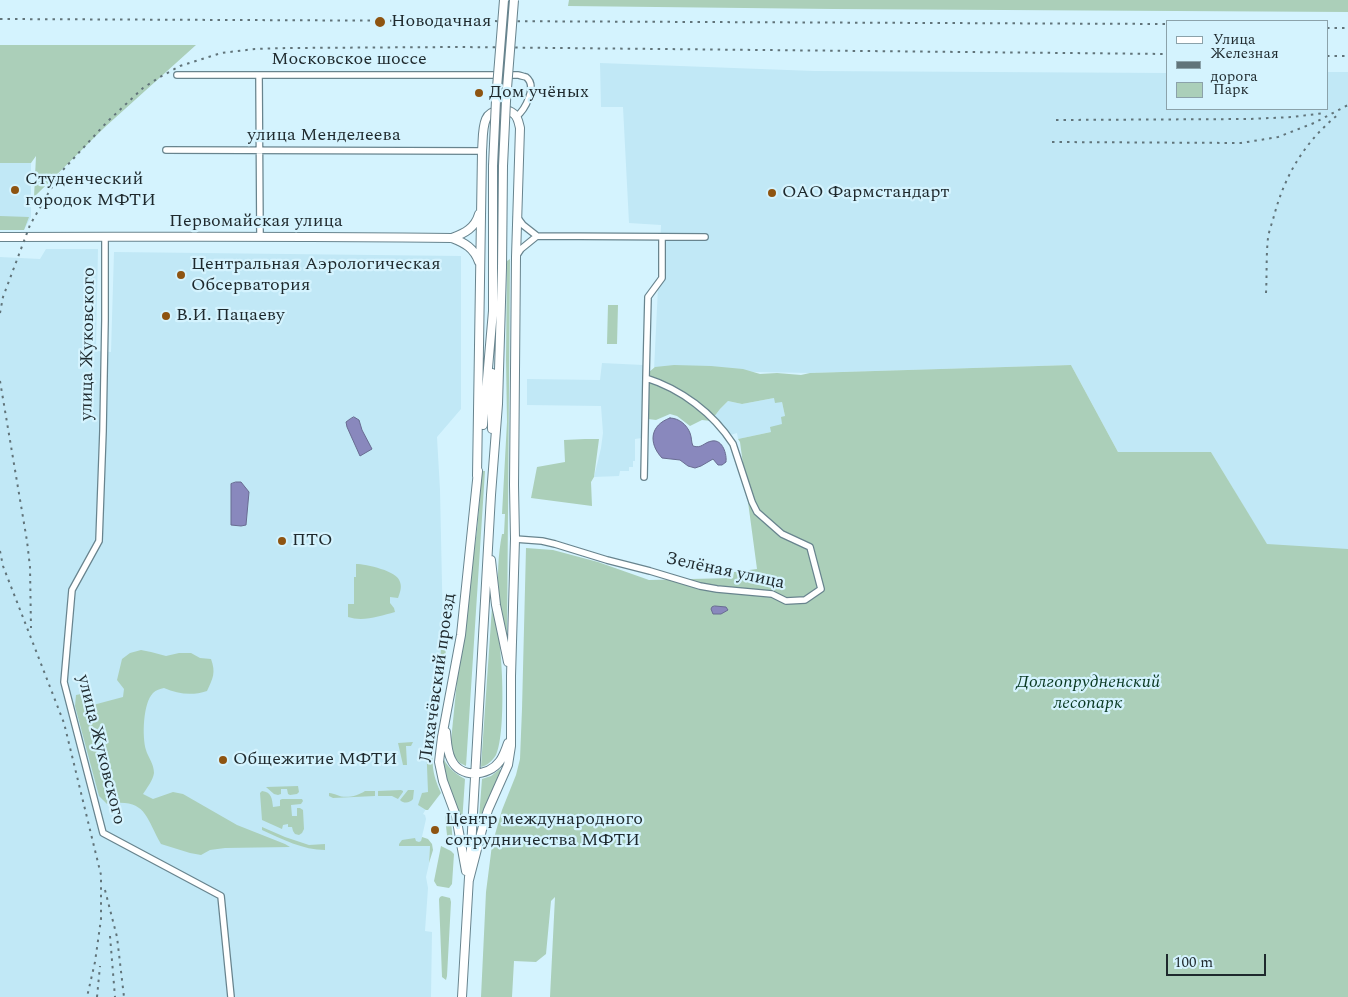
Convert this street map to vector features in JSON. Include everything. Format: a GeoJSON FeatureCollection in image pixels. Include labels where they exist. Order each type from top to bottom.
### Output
{"type":"FeatureCollection","features":[{"type":"Feature","properties":{"kind":"main road","name":"Лихачёвский проезд"},"geometry":{"type":"LineString","coordinates":[[491,495],[493,166],[504,0]]}},
{"type":"Feature","properties":{"kind":"main road","name":"Лихачёвский проезд"},"geometry":{"type":"LineString","coordinates":[[462,997],[498,404],[503,166],[506,92],[514,0]]}},
{"type":"Feature","properties":{"kind":"main road","name":"Лихачёвский проезд"},"geometry":{"type":"LineString","coordinates":[[477,476],[484,126],[487,118],[492,113],[498,111],[509,111],[516,117]]}},
{"type":"Feature","properties":{"kind":"main road"},"geometry":{"type":"LineString","coordinates":[[511,676],[515,539],[516,257],[520,128],[516,117]]}},
{"type":"Feature","properties":{"kind":"main road"},"geometry":{"type":"LineString","coordinates":[[452,238],[471,229],[475,224],[481,204]]}},
{"type":"Feature","properties":{"kind":"main road","name":"Первомайская улица"},"geometry":{"type":"LineString","coordinates":[[0,237],[260,236],[452,238]]}},
{"type":"Feature","properties":{"kind":"main road"},"geometry":{"type":"LineString","coordinates":[[452,238],[470,247],[477,256],[481,266]]}},
{"type":"Feature","properties":{"kind":"main road","name":"Лихачёвский проезд"},"geometry":{"type":"LineString","coordinates":[[469,880],[464,863],[456,816],[441,772],[440,749],[461,635],[493,311]]}},
{"type":"Feature","properties":{"kind":"main road"},"geometry":{"type":"LineString","coordinates":[[489,538],[496,604],[511,676]]}},
{"type":"Feature","properties":{"kind":"main road","name":"Лихачёвский проезд"},"geometry":{"type":"LineString","coordinates":[[469,880],[483,826],[508,765],[510,754],[511,676]]}},
{"type":"Feature","properties":{"kind":"main road"},"geometry":{"type":"LineString","coordinates":[[446,718],[447,742],[451,761],[462,771],[475,774],[486,772],[493,768],[500,761],[510,736]]}},
{"type":"Feature","properties":{"kind":"street","name":"Московское шоссе"},"geometry":{"type":"LineString","coordinates":[[177,75],[522,76],[528,80],[530,93],[525,108],[516,117]]}},
{"type":"Feature","properties":{"kind":"street"},"geometry":{"type":"LineString","coordinates":[[259,75],[260,236]]}},
{"type":"Feature","properties":{"kind":"street","name":"улица Менделеева"},"geometry":{"type":"LineString","coordinates":[[166,150],[482,151]]}},
{"type":"Feature","properties":{"kind":"street"},"geometry":{"type":"LineString","coordinates":[[517,217],[523,225],[537,236],[705,236]]}},
{"type":"Feature","properties":{"kind":"street"},"geometry":{"type":"LineString","coordinates":[[516,257],[520,249],[537,236]]}},
{"type":"Feature","properties":{"kind":"street"},"geometry":{"type":"LineString","coordinates":[[644,477],[648,298],[662,278],[662,237]]}},
{"type":"Feature","properties":{"kind":"street","name":"улица Жуковского"},"geometry":{"type":"LineString","coordinates":[[105,238],[103,432],[99,541],[72,590],[64,682],[103,833],[221,896],[232,997]]}},
{"type":"Feature","properties":{"kind":"street","name":"Зелёная улица"},"geometry":{"type":"LineString","coordinates":[[515,539],[555,544],[700,586],[772,594],[786,601],[805,600],[822,589],[810,547],[782,534],[757,512],[733,444],[728,436],[699,406],[663,383],[646,378]]}},
{"type":"Feature","properties":{"kind":"shaded area"},"geometry":{"type":"Polygon","coordinates":[[[600,63],[814,71],[1166,73],[1166,110],[1328,110],[1328,72],[1348,72],[1348,551],[1267,545],[1211,452],[1118,452],[1071,365],[810,373],[654,370],[661,225],[629,223],[623,107],[601,107],[600,63]]]}},
{"type":"Feature","properties":{"kind":"shaded area","name":"Студенческий городок МФТИ"},"geometry":{"type":"Polygon","coordinates":[[[0,163],[31,163],[31,217],[24,230],[0,230],[0,163]]]}},
{"type":"Feature","properties":{"kind":"shaded area"},"geometry":{"type":"Polygon","coordinates":[[[46,249],[98,249],[96,351],[111,352],[114,252],[461,256],[461,409],[437,437],[443,631],[439,669],[443,670],[432,753],[434,779],[427,807],[423,814],[426,819],[421,841],[430,846],[426,877],[428,888],[425,931],[432,932],[431,997],[0,997],[0,257],[40,259],[46,249]]]}},
{"type":"Feature","properties":{"kind":"shaded area"},"geometry":{"type":"Polygon","coordinates":[[[602,363],[643,365],[642,438],[635,439],[635,461],[633,461],[633,467],[629,467],[629,471],[620,471],[619,476],[594,477],[603,433],[601,406],[527,405],[527,379],[600,380],[602,363]]]}},
{"type":"Feature","properties":{"kind":"shaded area"},"geometry":{"type":"Polygon","coordinates":[[[774,398],[782,402],[785,416],[782,424],[771,432],[738,439],[737,433],[727,436],[713,419],[728,401],[742,404],[774,398]]]}},
{"type":"Feature","properties":{"kind":"green space"},"geometry":{"type":"Polygon","coordinates":[[[569,0],[1348,0],[1348,12],[568,6],[569,0]]]}},
{"type":"Feature","properties":{"kind":"green space"},"geometry":{"type":"Polygon","coordinates":[[[0,45],[196,45],[105,127],[34,197],[36,156],[31,163],[0,163],[0,45]]]}},
{"type":"Feature","properties":{"kind":"green space"},"geometry":{"type":"Polygon","coordinates":[[[0,216],[29,217],[24,230],[0,230],[0,216]]]}},
{"type":"Feature","properties":{"kind":"green space"},"geometry":{"type":"Polygon","coordinates":[[[510,259],[507,637],[499,597],[498,574],[505,514],[502,514],[507,422],[507,261],[510,259]]]}},
{"type":"Feature","properties":{"kind":"green space"},"geometry":{"type":"Polygon","coordinates":[[[608,305],[618,305],[617,344],[607,344],[608,305]]]}},
{"type":"Feature","properties":{"kind":"green space","name":"Долгопрудненский лесопарк"},"geometry":{"type":"Polygon","coordinates":[[[674,365],[743,369],[760,374],[801,375],[810,373],[1071,365],[1118,452],[1211,452],[1267,544],[1348,549],[1348,997],[550,997],[555,897],[551,901],[546,954],[536,962],[514,961],[512,997],[481,997],[486,892],[492,845],[520,759],[526,548],[553,550],[598,562],[649,580],[733,578],[734,572],[757,569],[740,442],[738,439],[771,432],[770,427],[782,424],[781,417],[785,416],[782,402],[775,403],[774,398],[742,404],[728,401],[711,421],[702,420],[690,426],[677,416],[670,414],[656,420],[648,419],[647,385],[649,372],[655,367],[674,365]]]}},
{"type":"Feature","properties":{"kind":"green space"},"geometry":{"type":"Polygon","coordinates":[[[599,439],[594,477],[591,482],[592,506],[531,498],[537,467],[565,462],[564,440],[599,439]]]}},
{"type":"Feature","properties":{"kind":"green space"},"geometry":{"type":"Polygon","coordinates":[[[482,471],[485,471],[466,766],[454,757],[451,741],[477,530],[482,471]]]}},
{"type":"Feature","properties":{"kind":"green space"},"geometry":{"type":"Polygon","coordinates":[[[356,564],[388,571],[398,578],[401,586],[398,598],[390,597],[390,603],[395,612],[366,619],[348,617],[348,604],[354,604],[356,564]]]}},
{"type":"Feature","properties":{"kind":"green space"},"geometry":{"type":"Polygon","coordinates":[[[492,607],[499,636],[501,658],[502,726],[496,755],[490,762],[481,767],[492,607]]]}},
{"type":"Feature","properties":{"kind":"green space"},"geometry":{"type":"Polygon","coordinates":[[[442,639],[445,639],[447,643],[443,670],[439,670],[442,639]]]}},
{"type":"Feature","properties":{"kind":"green space"},"geometry":{"type":"Polygon","coordinates":[[[141,650],[166,656],[191,653],[200,658],[211,659],[214,672],[207,691],[185,694],[164,688],[155,691],[150,698],[145,712],[144,737],[146,750],[154,773],[143,794],[153,799],[173,792],[183,794],[237,825],[290,847],[225,848],[210,850],[201,855],[190,853],[161,844],[147,817],[137,807],[120,803],[107,804],[99,796],[75,706],[76,695],[86,693],[93,705],[123,697],[124,689],[117,680],[122,659],[130,653],[141,650]]]}},
{"type":"Feature","properties":{"kind":"green space"},"geometry":{"type":"Polygon","coordinates":[[[434,740],[433,767],[441,793],[426,810],[418,805],[422,793],[428,792],[426,741],[434,740]]]}},
{"type":"Feature","properties":{"kind":"green space"},"geometry":{"type":"Polygon","coordinates":[[[413,742],[411,746],[406,746],[407,765],[403,765],[398,743],[413,742]]]}},
{"type":"Feature","properties":{"kind":"green space"},"geometry":{"type":"Polygon","coordinates":[[[442,755],[451,769],[465,779],[462,823],[447,781],[442,755]]]}},
{"type":"Feature","properties":{"kind":"green space"},"geometry":{"type":"Polygon","coordinates":[[[500,769],[501,771],[479,818],[482,779],[491,776],[500,769]]]}},
{"type":"Feature","properties":{"kind":"green space"},"geometry":{"type":"Polygon","coordinates":[[[298,786],[299,792],[290,795],[287,789],[281,789],[281,794],[278,795],[266,787],[298,786]]]}},
{"type":"Feature","properties":{"kind":"green space"},"geometry":{"type":"Polygon","coordinates":[[[401,790],[403,792],[398,799],[392,796],[378,796],[378,791],[401,790]]]}},
{"type":"Feature","properties":{"kind":"green space"},"geometry":{"type":"Polygon","coordinates":[[[408,790],[414,790],[413,799],[409,802],[403,802],[400,800],[408,790]]]}},
{"type":"Feature","properties":{"kind":"green space"},"geometry":{"type":"Polygon","coordinates":[[[262,791],[270,794],[273,807],[280,806],[280,800],[282,799],[302,799],[301,804],[291,805],[292,816],[297,816],[297,808],[303,810],[304,829],[302,833],[299,835],[295,834],[292,827],[288,827],[288,824],[283,825],[282,829],[262,820],[260,793],[262,791]]]}},
{"type":"Feature","properties":{"kind":"green space"},"geometry":{"type":"Polygon","coordinates":[[[365,791],[375,791],[375,796],[333,798],[329,796],[329,793],[332,793],[344,797],[365,791]]]}},
{"type":"Feature","properties":{"kind":"green space"},"geometry":{"type":"Polygon","coordinates":[[[448,813],[451,820],[452,846],[448,844],[445,817],[448,813]]]}},
{"type":"Feature","properties":{"kind":"green space"},"geometry":{"type":"Polygon","coordinates":[[[262,827],[309,845],[325,844],[325,850],[317,850],[293,843],[262,830],[262,827]]]}},
{"type":"Feature","properties":{"kind":"green space"},"geometry":{"type":"Polygon","coordinates":[[[422,837],[428,839],[432,844],[433,850],[429,863],[430,846],[399,846],[402,840],[415,838],[419,842],[422,837]]]}},
{"type":"Feature","properties":{"kind":"green space"},"geometry":{"type":"Polygon","coordinates":[[[441,846],[454,854],[452,884],[449,888],[437,886],[434,881],[441,846]]]}},
{"type":"Feature","properties":{"kind":"green space"},"geometry":{"type":"Polygon","coordinates":[[[442,896],[450,898],[451,902],[446,980],[442,977],[439,899],[442,896]]]}},
{"type":"Feature","properties":{"kind":"water"},"geometry":{"type":"Polygon","coordinates":[[[354,417],[359,420],[372,449],[360,456],[346,422],[354,417]]]}},
{"type":"Feature","properties":{"kind":"water"},"geometry":{"type":"Polygon","coordinates":[[[670,418],[682,422],[687,427],[693,446],[699,447],[712,441],[719,442],[725,452],[726,462],[718,465],[713,459],[695,468],[688,466],[680,460],[662,458],[653,441],[653,435],[658,425],[670,418]]]}},
{"type":"Feature","properties":{"kind":"water"},"geometry":{"type":"Polygon","coordinates":[[[241,482],[249,492],[246,525],[241,526],[231,525],[231,484],[241,482]]]}},
{"type":"Feature","properties":{"kind":"water"},"geometry":{"type":"Polygon","coordinates":[[[715,606],[726,607],[728,610],[721,614],[713,614],[711,609],[715,606]]]}},
{"type":"Feature","properties":{"kind":"railway"},"geometry":{"type":"LineString","coordinates":[[0,19],[1166,24]]}},
{"type":"Feature","properties":{"kind":"railway"},"geometry":{"type":"LineString","coordinates":[[1328,28],[1348,28]]}},
{"type":"Feature","properties":{"kind":"railway"},"geometry":{"type":"LineString","coordinates":[[0,313],[3,297],[30,225],[62,171],[107,122],[143,88],[180,66],[221,53],[287,48],[458,47],[1166,54]]}},
{"type":"Feature","properties":{"kind":"railway"},"geometry":{"type":"LineString","coordinates":[[1328,56],[1348,56]]}},
{"type":"Feature","properties":{"kind":"railway"},"geometry":{"type":"LineString","coordinates":[[1052,142],[1241,143],[1278,137],[1314,123],[1348,105]]}},
{"type":"Feature","properties":{"kind":"railway"},"geometry":{"type":"LineString","coordinates":[[1056,120],[1250,119],[1325,113]]}},
{"type":"Feature","properties":{"kind":"railway"},"geometry":{"type":"LineString","coordinates":[[1266,293],[1268,238],[1284,186],[1307,146],[1340,113]]}},
{"type":"Feature","properties":{"kind":"railway"},"geometry":{"type":"LineString","coordinates":[[0,381],[27,541],[30,567],[31,628]]}},
{"type":"Feature","properties":{"kind":"railway"},"geometry":{"type":"LineString","coordinates":[[0,551],[3,566],[64,723],[101,875],[101,919],[95,962],[87,997]]}},
{"type":"Feature","properties":{"kind":"railway"},"geometry":{"type":"LineString","coordinates":[[105,890],[117,937],[124,997]]}},
{"type":"Feature","properties":{"kind":"railway"},"geometry":{"type":"LineString","coordinates":[[110,936],[115,997]]}},
{"type":"Feature","properties":{"kind":"railway"},"geometry":{"type":"LineString","coordinates":[[97,997],[100,966]]}},
{"type":"Feature","properties":{"kind":"place","name":"Новодачная"},"geometry":{"type":"Point","coordinates":[380,22]}},
{"type":"Feature","properties":{"kind":"place","name":"Дом учёных"},"geometry":{"type":"Point","coordinates":[479,93]}},
{"type":"Feature","properties":{"kind":"place","name":"Студенческий городок МФТИ"},"geometry":{"type":"Point","coordinates":[15,190]}},
{"type":"Feature","properties":{"kind":"place","name":"ОАО Фармстандарт"},"geometry":{"type":"Point","coordinates":[772,193]}},
{"type":"Feature","properties":{"kind":"place","name":"Центральная Аэрологическая Обсерватория"},"geometry":{"type":"Point","coordinates":[181,275]}},
{"type":"Feature","properties":{"kind":"place","name":"В.И. Пацаеву"},"geometry":{"type":"Point","coordinates":[166,316]}},
{"type":"Feature","properties":{"kind":"place","name":"ПТО"},"geometry":{"type":"Point","coordinates":[282,541]}},
{"type":"Feature","properties":{"kind":"place","name":"Общежитие МФТИ"},"geometry":{"type":"Point","coordinates":[223,760]}},
{"type":"Feature","properties":{"kind":"place","name":"Центр международного сотрудничества МФТИ"},"geometry":{"type":"Point","coordinates":[435,830]}}]}
